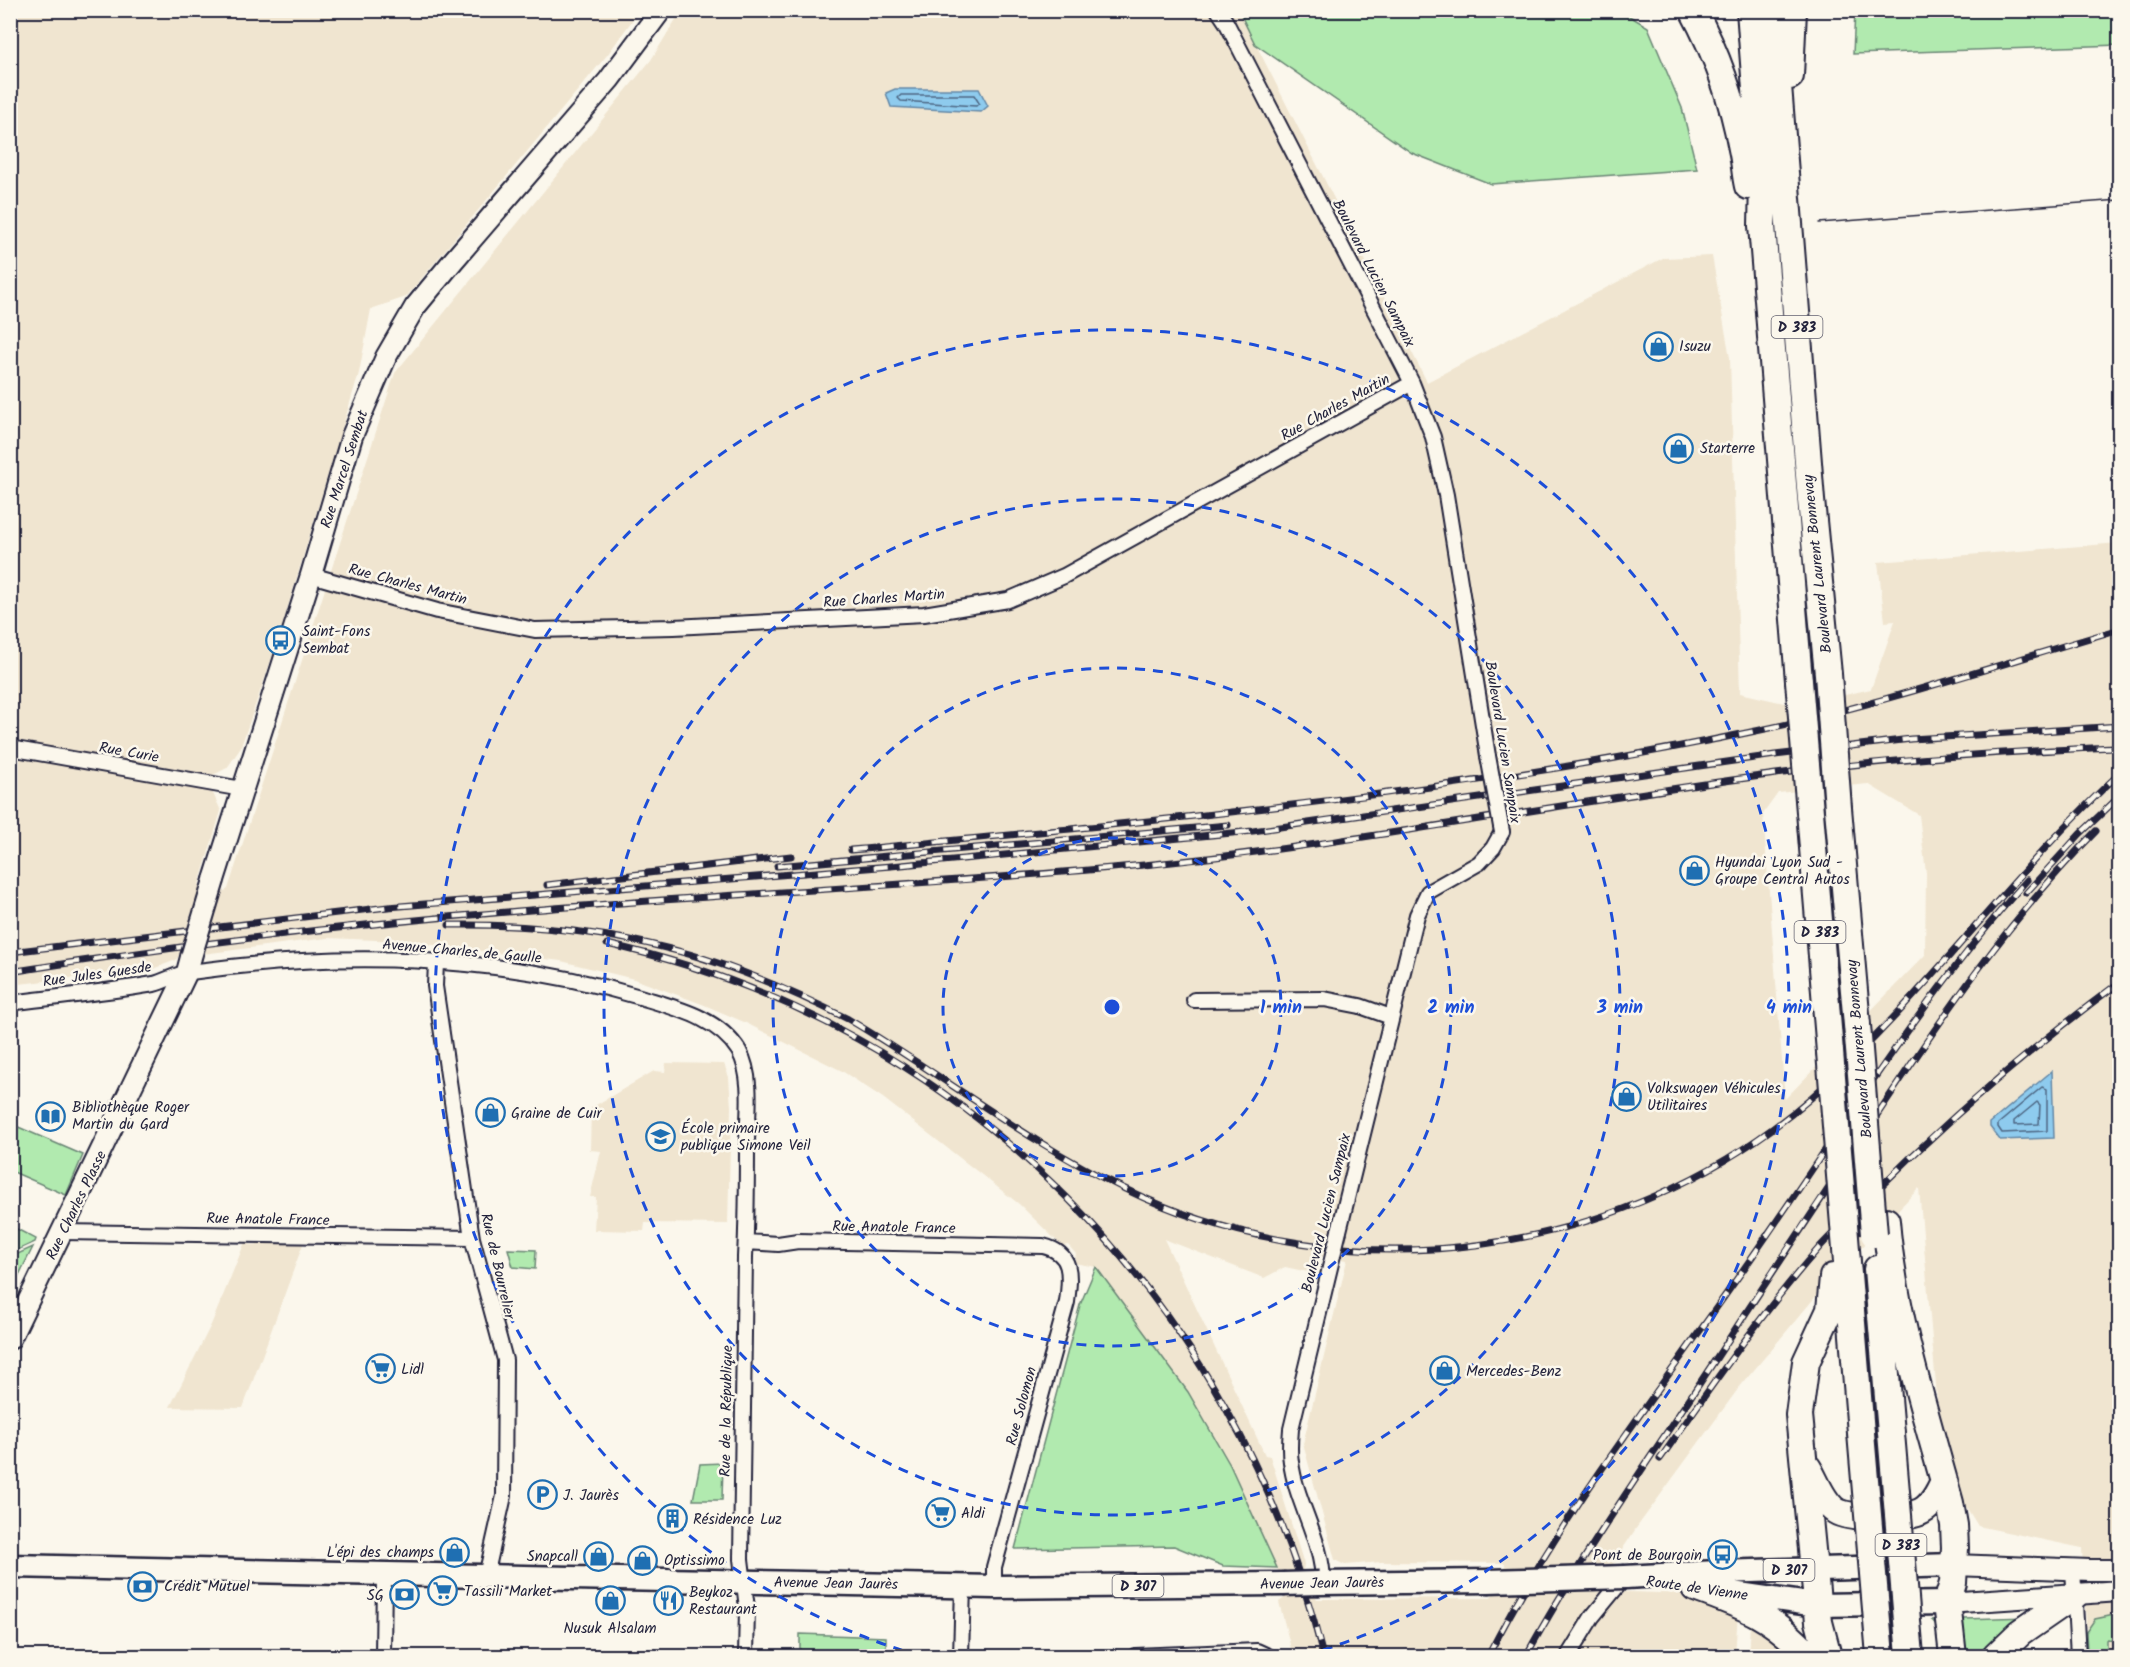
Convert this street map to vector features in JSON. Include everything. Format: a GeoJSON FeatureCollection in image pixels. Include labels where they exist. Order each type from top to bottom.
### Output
{"type":"FeatureCollection","features":[{"type":"Feature","properties":{"kind":"highway"},"geometry":{"type":"LineString","coordinates":[[1693,10],[1712,44],[1730,94],[1747,183],[1762,226]]}},
{"type":"Feature","properties":{"kind":"highway","name":"D 383"},"geometry":{"type":"LineString","coordinates":[[1749,10],[1763,182],[1762,226]]}},
{"type":"Feature","properties":{"kind":"highway","name":"D 383"},"geometry":{"type":"LineString","coordinates":[[1772,10],[1783,154]]}},
{"type":"Feature","properties":{"kind":"highway"},"geometry":{"type":"LineString","coordinates":[[1783,154],[1793,10]]}},
{"type":"Feature","properties":{"kind":"highway","name":"Boulevard Laurent Bonnevay"},"geometry":{"type":"LineString","coordinates":[[1783,154],[1810,500],[1828,674],[1845,888],[1863,1018],[1880,1228],[1891,1433],[1910,1656]]}},
{"type":"Feature","properties":{"kind":"highway","name":"Boulevard Laurent Bonnevay"},"geometry":{"type":"LineString","coordinates":[[1762,226],[1841,1176],[1840,1270],[1861,1433],[1880,1656]]}},
{"type":"Feature","properties":{"kind":"highway"},"geometry":{"type":"LineString","coordinates":[[1880,1228],[1892,1267],[1905,1334],[1954,1525],[1953,1583],[1947,1603],[1953,1656]]}},
{"type":"Feature","properties":{"kind":"highway"},"geometry":{"type":"LineString","coordinates":[[1828,1656],[1821,1635],[1817,1605],[1799,1415],[1806,1362],[1830,1310],[1840,1270]]}},
{"type":"Feature","properties":{"kind":"highway"},"geometry":{"type":"LineString","coordinates":[[1803,1457],[1827,1503],[1837,1512],[1850,1515],[1893,1517],[1922,1512],[1931,1503],[1944,1482]]}},
{"type":"Feature","properties":{"kind":"highway"},"geometry":{"type":"LineString","coordinates":[[1695,1588],[1746,1607],[1763,1616],[1788,1635],[1809,1656]]}},
{"type":"Feature","properties":{"kind":"highway"},"geometry":{"type":"LineString","coordinates":[[1996,1656],[2020,1634],[2074,1595]]}},
{"type":"Feature","properties":{"kind":"main road","name":"Rue Marcel Sembat"},"geometry":{"type":"LineString","coordinates":[[189,964],[311,575],[352,436],[386,357],[415,308],[430,289],[609,80],[660,10]]}},
{"type":"Feature","properties":{"kind":"main road","name":"Rue Charles Plasse"},"geometry":{"type":"LineString","coordinates":[[10,1339],[189,964]]}},
{"type":"Feature","properties":{"kind":"main road","name":"Route de Vienne"},"geometry":{"type":"LineString","coordinates":[[1625,1577],[1954,1565],[2120,1570]]}},
{"type":"Feature","properties":{"kind":"main road","name":"Avenue Jean Jaurès"},"geometry":{"type":"LineString","coordinates":[[10,1566],[994,1587],[1488,1581],[1625,1577]]}},
{"type":"Feature","properties":{"kind":"main road","name":"Route de Vienne"},"geometry":{"type":"LineString","coordinates":[[1625,1577],[1817,1605],[1947,1603],[2120,1591]]}},
{"type":"Feature","properties":{"kind":"street","name":"Boulevard Lucien Sampaix"},"geometry":{"type":"LineString","coordinates":[[1218,10],[1412,383],[1433,437],[1446,495],[1502,832],[1493,848],[1479,863],[1428,892],[1417,915],[1291,1429],[1291,1463],[1320,1555],[1321,1583]]}},
{"type":"Feature","properties":{"kind":"street","name":"Rue Charles Martin"},"geometry":{"type":"LineString","coordinates":[[311,575],[437,611],[535,630],[674,627],[924,614],[1008,600],[1064,576],[1412,383]]}},
{"type":"Feature","properties":{"kind":"street","name":"Rue Curie"},"geometry":{"type":"LineString","coordinates":[[10,748],[242,789]]}},
{"type":"Feature","properties":{"kind":"street","name":"Avenue Charles de Gaulle"},"geometry":{"type":"LineString","coordinates":[[189,964],[258,964],[322,960],[436,963],[518,970],[582,981],[654,1002],[709,1022],[727,1035],[741,1056],[746,1074],[748,1132],[746,1242]]}},
{"type":"Feature","properties":{"kind":"street","name":"Rue de Bourrelier"},"geometry":{"type":"LineString","coordinates":[[436,963],[435,986],[472,1238],[505,1360],[504,1496],[486,1576]]}},
{"type":"Feature","properties":{"kind":"street","name":"Rue Jules Guesde"},"geometry":{"type":"LineString","coordinates":[[10,1003],[158,983],[189,964]]}},
{"type":"Feature","properties":{"kind":"street"},"geometry":{"type":"LineString","coordinates":[[1194,1000],[1324,999],[1360,1006],[1391,1017]]}},
{"type":"Feature","properties":{"kind":"street","name":"Rue Anatole France"},"geometry":{"type":"LineString","coordinates":[[63,1232],[472,1238]]}},
{"type":"Feature","properties":{"kind":"street","name":"Rue Anatole France"},"geometry":{"type":"LineString","coordinates":[[746,1242],[1043,1246]]}},
{"type":"Feature","properties":{"kind":"street","name":"Rue de la République"},"geometry":{"type":"LineString","coordinates":[[746,1242],[741,1559],[747,1608],[746,1656]]}},
{"type":"Feature","properties":{"kind":"street","name":"Rue Solomon"},"geometry":{"type":"LineString","coordinates":[[994,1587],[994,1567],[1067,1302],[1068,1264],[1057,1251],[1043,1246]]}},
{"type":"Feature","properties":{"kind":"street"},"geometry":{"type":"LineString","coordinates":[[2073,1569],[2078,1656]]}},
{"type":"Feature","properties":{"kind":"street"},"geometry":{"type":"LineString","coordinates":[[383,1656],[384,1575]]}},
{"type":"Feature","properties":{"kind":"street"},"geometry":{"type":"LineString","coordinates":[[1568,1656],[1592,1617],[1625,1577]]}},
{"type":"Feature","properties":{"kind":"street"},"geometry":{"type":"LineString","coordinates":[[961,1656],[963,1586]]}},
{"type":"Feature","properties":{"kind":"street"},"geometry":{"type":"LineString","coordinates":[[1135,1656],[1257,1651],[1268,1656]]}},
{"type":"Feature","properties":{"kind":"shaded area"},"geometry":{"type":"Polygon","coordinates":[[[10,11],[639,11],[608,54],[406,297],[371,309],[359,373],[275,649],[240,749],[227,768],[213,775],[11,740],[10,11]]]}},
{"type":"Feature","properties":{"kind":"shaded area"},"geometry":{"type":"Polygon","coordinates":[[[681,11],[1239,11],[1427,382],[1663,258],[1712,256],[1730,358],[1740,693],[1797,706],[1871,689],[1895,621],[1885,622],[1878,562],[2119,543],[2119,1656],[2088,1656],[2082,1548],[1978,1526],[1965,1505],[1938,1409],[1919,1188],[1822,1289],[1738,1389],[1637,1527],[1598,1591],[1689,1594],[1738,1612],[1735,1656],[1293,1656],[1279,1602],[1291,1593],[1280,1575],[1230,1465],[1188,1392],[1096,1267],[1074,1263],[1076,1254],[1068,1245],[1062,1246],[1019,1204],[883,1098],[842,1071],[744,1022],[634,979],[561,961],[401,941],[327,938],[203,954],[201,948],[184,949],[176,960],[150,970],[11,985],[10,756],[212,791],[221,811],[199,884],[202,889],[217,895],[228,889],[395,373],[651,60],[681,11]],[[1868,784],[1778,793],[1763,814],[1785,1099],[1925,955],[1926,873],[1919,815],[1868,784]],[[1164,1239],[1265,1455],[1270,1456],[1311,1593],[1314,1593],[1317,1599],[1491,1598],[1505,1570],[1505,1563],[1382,1562],[1345,1565],[1335,1560],[1303,1444],[1347,1260],[1318,1256],[1313,1273],[1285,1267],[1264,1278],[1164,1239]]]}},
{"type":"Feature","properties":{"kind":"shaded area","name":"École primaire publique Simone Veil"},"geometry":{"type":"Polygon","coordinates":[[[666,1063],[724,1064],[729,1077],[731,1107],[728,1224],[645,1223],[644,1231],[594,1230],[596,1197],[590,1197],[601,1151],[590,1150],[591,1108],[654,1071],[665,1072],[666,1063]]]}},
{"type":"Feature","properties":{"kind":"shaded area"},"geometry":{"type":"Polygon","coordinates":[[[245,1242],[251,1245],[303,1244],[243,1408],[170,1407],[211,1325],[245,1242]]]}},
{"type":"Feature","properties":{"kind":"shaded area"},"geometry":{"type":"Polygon","coordinates":[[[1750,1626],[1773,1638],[1794,1656],[1748,1656],[1750,1626]]]}},
{"type":"Feature","properties":{"kind":"green space"},"geometry":{"type":"Polygon","coordinates":[[[1239,11],[1621,11],[1648,27],[1682,108],[1697,169],[1491,184],[1412,153],[1255,44],[1239,11]]]}},
{"type":"Feature","properties":{"kind":"green space"},"geometry":{"type":"Polygon","coordinates":[[[1855,11],[2119,11],[2119,45],[1853,54],[1855,11]]]}},
{"type":"Feature","properties":{"kind":"green space"},"geometry":{"type":"Polygon","coordinates":[[[16,1126],[83,1155],[66,1195],[11,1171],[11,1139],[16,1126]]]}},
{"type":"Feature","properties":{"kind":"green space"},"geometry":{"type":"Polygon","coordinates":[[[13,1227],[36,1239],[35,1242],[11,1253],[13,1227]]]}},
{"type":"Feature","properties":{"kind":"green space"},"geometry":{"type":"Polygon","coordinates":[[[33,1247],[14,1285],[11,1283],[11,1257],[33,1247]]]}},
{"type":"Feature","properties":{"kind":"green space"},"geometry":{"type":"Polygon","coordinates":[[[508,1249],[536,1250],[535,1269],[513,1267],[508,1249]]]}},
{"type":"Feature","properties":{"kind":"green space"},"geometry":{"type":"Polygon","coordinates":[[[1096,1267],[1188,1392],[1230,1465],[1277,1568],[1223,1566],[1174,1546],[1015,1549],[1080,1305],[1096,1267]]]}},
{"type":"Feature","properties":{"kind":"green space"},"geometry":{"type":"Polygon","coordinates":[[[723,1463],[722,1500],[693,1500],[700,1464],[723,1463]]]}},
{"type":"Feature","properties":{"kind":"green space"},"geometry":{"type":"Polygon","coordinates":[[[2119,1614],[2119,1641],[2107,1640],[2107,1651],[2087,1652],[2086,1632],[2095,1619],[2119,1614]]]}},
{"type":"Feature","properties":{"kind":"green space"},"geometry":{"type":"Polygon","coordinates":[[[2028,1617],[1989,1656],[1958,1656],[1953,1645],[1932,1620],[2028,1617]]]}},
{"type":"Feature","properties":{"kind":"green space"},"geometry":{"type":"Polygon","coordinates":[[[800,1634],[886,1637],[886,1656],[800,1656],[800,1634]]]}},
{"type":"Feature","properties":{"kind":"water"},"geometry":{"type":"Polygon","coordinates":[[[895,89],[979,89],[988,106],[981,112],[891,107],[886,93],[895,89]]]}},
{"type":"Feature","properties":{"kind":"water"},"geometry":{"type":"Polygon","coordinates":[[[2052,1071],[2054,1138],[2000,1140],[1990,1127],[1990,1123],[2052,1071]]]}},
{"type":"Feature","properties":{"kind":"tram line"},"geometry":{"type":"LineString","coordinates":[[1819,223],[2120,200]]}},
{"type":"Feature","properties":{"kind":"railway"},"geometry":{"type":"LineString","coordinates":[[851,850],[1197,816],[1427,788],[1656,751],[1814,718],[1946,682],[2120,629]]}},
{"type":"Feature","properties":{"kind":"railway"},"geometry":{"type":"LineString","coordinates":[[10,952],[388,907],[891,866],[1253,831],[1775,755],[1911,739],[2120,726]]}},
{"type":"Feature","properties":{"kind":"railway"},"geometry":{"type":"LineString","coordinates":[[10,972],[258,937],[445,917],[1144,865],[1303,846],[1697,785],[1818,769],[1945,757],[2115,747]]}},
{"type":"Feature","properties":{"kind":"railway"},"geometry":{"type":"LineString","coordinates":[[449,925],[531,927],[612,937],[690,954],[759,978],[848,1019],[1019,1129],[1089,1170],[1125,1189],[1211,1223],[1300,1243],[1391,1250],[1482,1244],[1571,1226],[1657,1195],[1738,1152],[1812,1097],[1853,1059],[1930,978],[2041,852],[2120,773]]}},
{"type":"Feature","properties":{"kind":"railway"},"geometry":{"type":"LineString","coordinates":[[2026,893],[2080,834],[2120,796]]}},
{"type":"Feature","properties":{"kind":"railway"},"geometry":{"type":"LineString","coordinates":[[777,866],[1228,825]]}},
{"type":"Feature","properties":{"kind":"railway"},"geometry":{"type":"LineString","coordinates":[[1526,1656],[1602,1530],[1926,1043],[2006,933],[2096,831]]}},
{"type":"Feature","properties":{"kind":"railway"},"geometry":{"type":"LineString","coordinates":[[547,885],[791,856]]}},
{"type":"Feature","properties":{"kind":"railway"},"geometry":{"type":"LineString","coordinates":[[1488,1656],[1547,1553],[1612,1454],[1750,1260],[1917,1018],[1952,971],[2027,880]]}},
{"type":"Feature","properties":{"kind":"railway"},"geometry":{"type":"LineString","coordinates":[[607,944],[737,983],[857,1039],[968,1111],[1067,1197],[1153,1296],[1225,1407],[1282,1527],[1323,1656]]}},
{"type":"Feature","properties":{"kind":"railway"},"geometry":{"type":"LineString","coordinates":[[1660,1459],[1756,1325],[1825,1242],[1902,1165],[1962,1110],[2023,1057],[2120,982]]}},
{"type":"Feature","properties":{"kind":"place","name":"Isuzu"},"geometry":{"type":"Point","coordinates":[1658,346]}},
{"type":"Feature","properties":{"kind":"place","name":"Starterre"},"geometry":{"type":"Point","coordinates":[1679,448]}},
{"type":"Feature","properties":{"kind":"place","name":"Saint-Fons Sembat"},"geometry":{"type":"Point","coordinates":[281,640]}},
{"type":"Feature","properties":{"kind":"place","name":"Hyundai Lyon Sud - Groupe Central Autos"},"geometry":{"type":"Point","coordinates":[1694,871]}},
{"type":"Feature","properties":{"kind":"place","name":"Volkswagen Véhicules Utilitaires"},"geometry":{"type":"Point","coordinates":[1626,1097]}},
{"type":"Feature","properties":{"kind":"place","name":"Graine de Cuir"},"geometry":{"type":"Point","coordinates":[490,1113]}},
{"type":"Feature","properties":{"kind":"place","name":"Bibliothèque Roger Martin du Gard"},"geometry":{"type":"Point","coordinates":[51,1116]}},
{"type":"Feature","properties":{"kind":"place","name":"École primaire publique Simone Veil"},"geometry":{"type":"Point","coordinates":[660,1137]}},
{"type":"Feature","properties":{"kind":"place","name":"Lidl"},"geometry":{"type":"Point","coordinates":[380,1369]}},
{"type":"Feature","properties":{"kind":"place","name":"Mercedes-Benz"},"geometry":{"type":"Point","coordinates":[1445,1371]}},
{"type":"Feature","properties":{"kind":"place","name":"J. Jaurès"},"geometry":{"type":"Point","coordinates":[542,1495]}},
{"type":"Feature","properties":{"kind":"place","name":"Aldi"},"geometry":{"type":"Point","coordinates":[940,1513]}},
{"type":"Feature","properties":{"kind":"place","name":"Résidence Luz"},"geometry":{"type":"Point","coordinates":[672,1519]}},
{"type":"Feature","properties":{"kind":"place","name":"L'épi des champs"},"geometry":{"type":"Point","coordinates":[455,1552]}},
{"type":"Feature","properties":{"kind":"place","name":"Pont de Bourgoin"},"geometry":{"type":"Point","coordinates":[1723,1555]}},
{"type":"Feature","properties":{"kind":"place","name":"Snapcall"},"geometry":{"type":"Point","coordinates":[599,1556]}},
{"type":"Feature","properties":{"kind":"place","name":"Optissimo"},"geometry":{"type":"Point","coordinates":[643,1560]}},
{"type":"Feature","properties":{"kind":"place","name":"Crédit Mutuel"},"geometry":{"type":"Point","coordinates":[143,1586]}},
{"type":"Feature","properties":{"kind":"place","name":"Tassili Market"},"geometry":{"type":"Point","coordinates":[443,1591]}},
{"type":"Feature","properties":{"kind":"place","name":"SG"},"geometry":{"type":"Point","coordinates":[405,1595]}},
{"type":"Feature","properties":{"kind":"place","name":"Nusuk Alsalam"},"geometry":{"type":"Point","coordinates":[610,1601]}},
{"type":"Feature","properties":{"kind":"place","name":"Beykoz Restaurant"},"geometry":{"type":"Point","coordinates":[668,1601]}}]}
